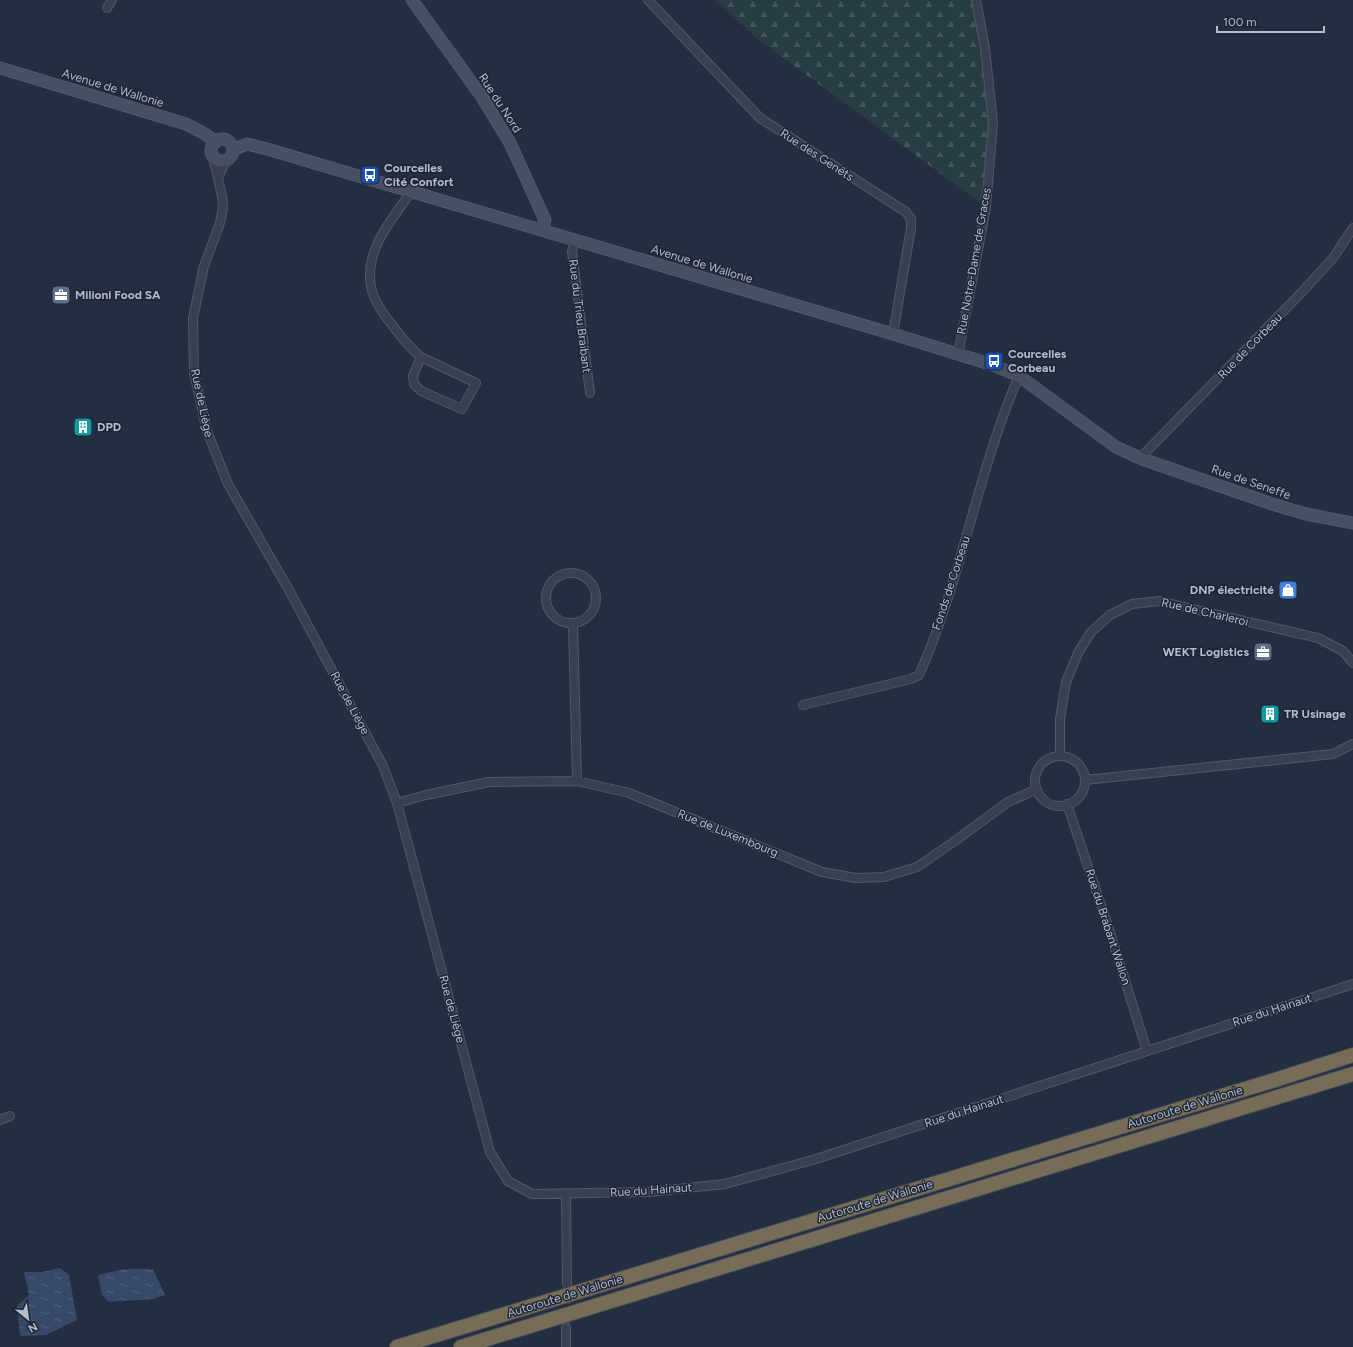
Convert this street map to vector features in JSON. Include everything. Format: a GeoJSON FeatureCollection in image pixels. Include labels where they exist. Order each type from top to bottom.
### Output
{"type":"FeatureCollection","features":[{"type":"Feature","properties":{"kind":"highway","name":"Autoroute de Wallonie"},"geometry":{"type":"LineString","coordinates":[[397,1347],[1353,1055]]}},
{"type":"Feature","properties":{"kind":"highway","name":"Autoroute de Wallonie"},"geometry":{"type":"LineString","coordinates":[[460,1347],[1353,1074]]}},
{"type":"Feature","properties":{"kind":"street"},"geometry":{"type":"LineString","coordinates":[[107,8],[112,0]]}},
{"type":"Feature","properties":{"kind":"street","name":"Rue du Nord"},"geometry":{"type":"LineString","coordinates":[[412,0],[482,97],[510,143],[545,220],[542,230]]}},
{"type":"Feature","properties":{"kind":"street","name":"Rue des Genêts"},"geometry":{"type":"LineString","coordinates":[[648,0],[760,118],[906,212],[911,219],[911,228],[893,334]]}},
{"type":"Feature","properties":{"kind":"street","name":"Rue Notre-Dame de Graces"},"geometry":{"type":"LineString","coordinates":[[958,355],[986,207],[993,123],[986,59],[976,0]]}},
{"type":"Feature","properties":{"kind":"street","name":"Avenue de Wallonie"},"geometry":{"type":"LineString","coordinates":[[0,68],[186,124],[206,134],[216,142]]}},
{"type":"Feature","properties":{"kind":"street"},"geometry":{"type":"LineString","coordinates":[[218,177],[226,161],[231,157],[233,150],[228,141],[222,140],[216,142],[211,150],[213,157],[219,161],[226,161]]}},
{"type":"Feature","properties":{"kind":"street","name":"Avenue de Wallonie"},"geometry":{"type":"LineString","coordinates":[[233,150],[247,144],[542,230],[993,365],[1019,376],[1116,447],[1142,459]]}},
{"type":"Feature","properties":{"kind":"street","name":"Rue de Liège"},"geometry":{"type":"LineString","coordinates":[[213,157],[223,207],[220,223],[204,266],[193,318],[194,373],[206,431],[228,484],[289,590],[384,766],[397,802],[490,1152],[508,1181],[532,1194],[566,1194]]}},
{"type":"Feature","properties":{"kind":"street"},"geometry":{"type":"LineString","coordinates":[[411,192],[381,236],[371,260],[370,276],[372,292],[380,308],[410,348],[421,357],[476,383],[462,409],[421,391],[414,384],[413,376],[421,357]]}},
{"type":"Feature","properties":{"kind":"street","name":"Rue de Corbeau"},"geometry":{"type":"LineString","coordinates":[[1142,459],[1144,454],[1323,270],[1353,228]]}},
{"type":"Feature","properties":{"kind":"street","name":"Rue du Trieu Braibant"},"geometry":{"type":"LineString","coordinates":[[575,240],[572,252],[590,393]]}},
{"type":"Feature","properties":{"kind":"street","name":"Fonds de Corbeau"},"geometry":{"type":"LineString","coordinates":[[803,705],[911,679],[919,675],[940,622],[995,442],[1019,376]]}},
{"type":"Feature","properties":{"kind":"street","name":"Rue de Seneffe"},"geometry":{"type":"LineString","coordinates":[[1142,459],[1272,504],[1306,514],[1353,523]]}},
{"type":"Feature","properties":{"kind":"street"},"geometry":{"type":"LineString","coordinates":[[574,573],[582,575],[593,586],[596,594],[596,602],[593,610],[588,616],[581,621],[573,623],[559,620],[547,604],[548,590],[552,583],[558,577],[574,573]]}},
{"type":"Feature","properties":{"kind":"street","name":"Rue de Charleroi"},"geometry":{"type":"LineString","coordinates":[[1060,756],[1060,719],[1066,682],[1078,653],[1091,632],[1110,615],[1132,604],[1159,601],[1318,638],[1343,650],[1353,663]]}},
{"type":"Feature","properties":{"kind":"street"},"geometry":{"type":"LineString","coordinates":[[573,623],[577,781]]}},
{"type":"Feature","properties":{"kind":"street"},"geometry":{"type":"LineString","coordinates":[[1085,780],[1333,754],[1353,744]]}},
{"type":"Feature","properties":{"kind":"street"},"geometry":{"type":"LineString","coordinates":[[1060,756],[1068,757],[1075,761],[1084,773],[1085,780],[1084,788],[1075,801],[1060,805],[1046,801],[1040,796],[1035,781],[1036,774],[1040,766],[1052,757],[1060,756]]}},
{"type":"Feature","properties":{"kind":"street","name":"Rue de Luxembourg"},"geometry":{"type":"LineString","coordinates":[[397,802],[489,782],[577,781],[629,793],[822,872],[856,878],[884,877],[916,867],[1008,802],[1037,789]]}},
{"type":"Feature","properties":{"kind":"street","name":"Rue du Brabant Wallon"},"geometry":{"type":"LineString","coordinates":[[1068,804],[1147,1050]]}},
{"type":"Feature","properties":{"kind":"street","name":"Rue du Hainaut"},"geometry":{"type":"LineString","coordinates":[[566,1194],[648,1192],[725,1184],[816,1159],[1353,984]]}},
{"type":"Feature","properties":{"kind":"street"},"geometry":{"type":"LineString","coordinates":[[0,1120],[10,1116]]}},
{"type":"Feature","properties":{"kind":"street"},"geometry":{"type":"LineString","coordinates":[[566,1194],[567,1284]]}},
{"type":"Feature","properties":{"kind":"street"},"geometry":{"type":"LineString","coordinates":[[566,1328],[566,1347]]}},
{"type":"Feature","properties":{"kind":"green space"},"geometry":{"type":"Polygon","coordinates":[[[716,0],[976,0],[993,123],[986,207],[755,37],[716,0]]]}},
{"type":"Feature","properties":{"kind":"water"},"geometry":{"type":"Polygon","coordinates":[[[60,1268],[69,1275],[77,1320],[46,1335],[20,1336],[17,1306],[29,1295],[24,1272],[42,1272],[60,1268]]]}},
{"type":"Feature","properties":{"kind":"water"},"geometry":{"type":"Polygon","coordinates":[[[125,1269],[153,1269],[165,1295],[153,1299],[109,1302],[102,1295],[98,1275],[125,1269]]]}},
{"type":"Feature","properties":{"kind":"tunnel"},"geometry":{"type":"LineString","coordinates":[[566,1328],[567,1292]]}},
{"type":"Feature","properties":{"kind":"place","name":"Courcelles Cité Confort"},"geometry":{"type":"Point","coordinates":[370,175]}},
{"type":"Feature","properties":{"kind":"place","name":"Milioni Food SA"},"geometry":{"type":"Point","coordinates":[61,295]}},
{"type":"Feature","properties":{"kind":"place","name":"Courcelles Corbeau"},"geometry":{"type":"Point","coordinates":[994,361]}},
{"type":"Feature","properties":{"kind":"place","name":"DPD"},"geometry":{"type":"Point","coordinates":[83,427]}},
{"type":"Feature","properties":{"kind":"place","name":"DNP électricité"},"geometry":{"type":"Point","coordinates":[1288,590]}},
{"type":"Feature","properties":{"kind":"place","name":"WEKT Logistics"},"geometry":{"type":"Point","coordinates":[1263,652]}},
{"type":"Feature","properties":{"kind":"place","name":"TR Usinage"},"geometry":{"type":"Point","coordinates":[1270,714]}}]}
